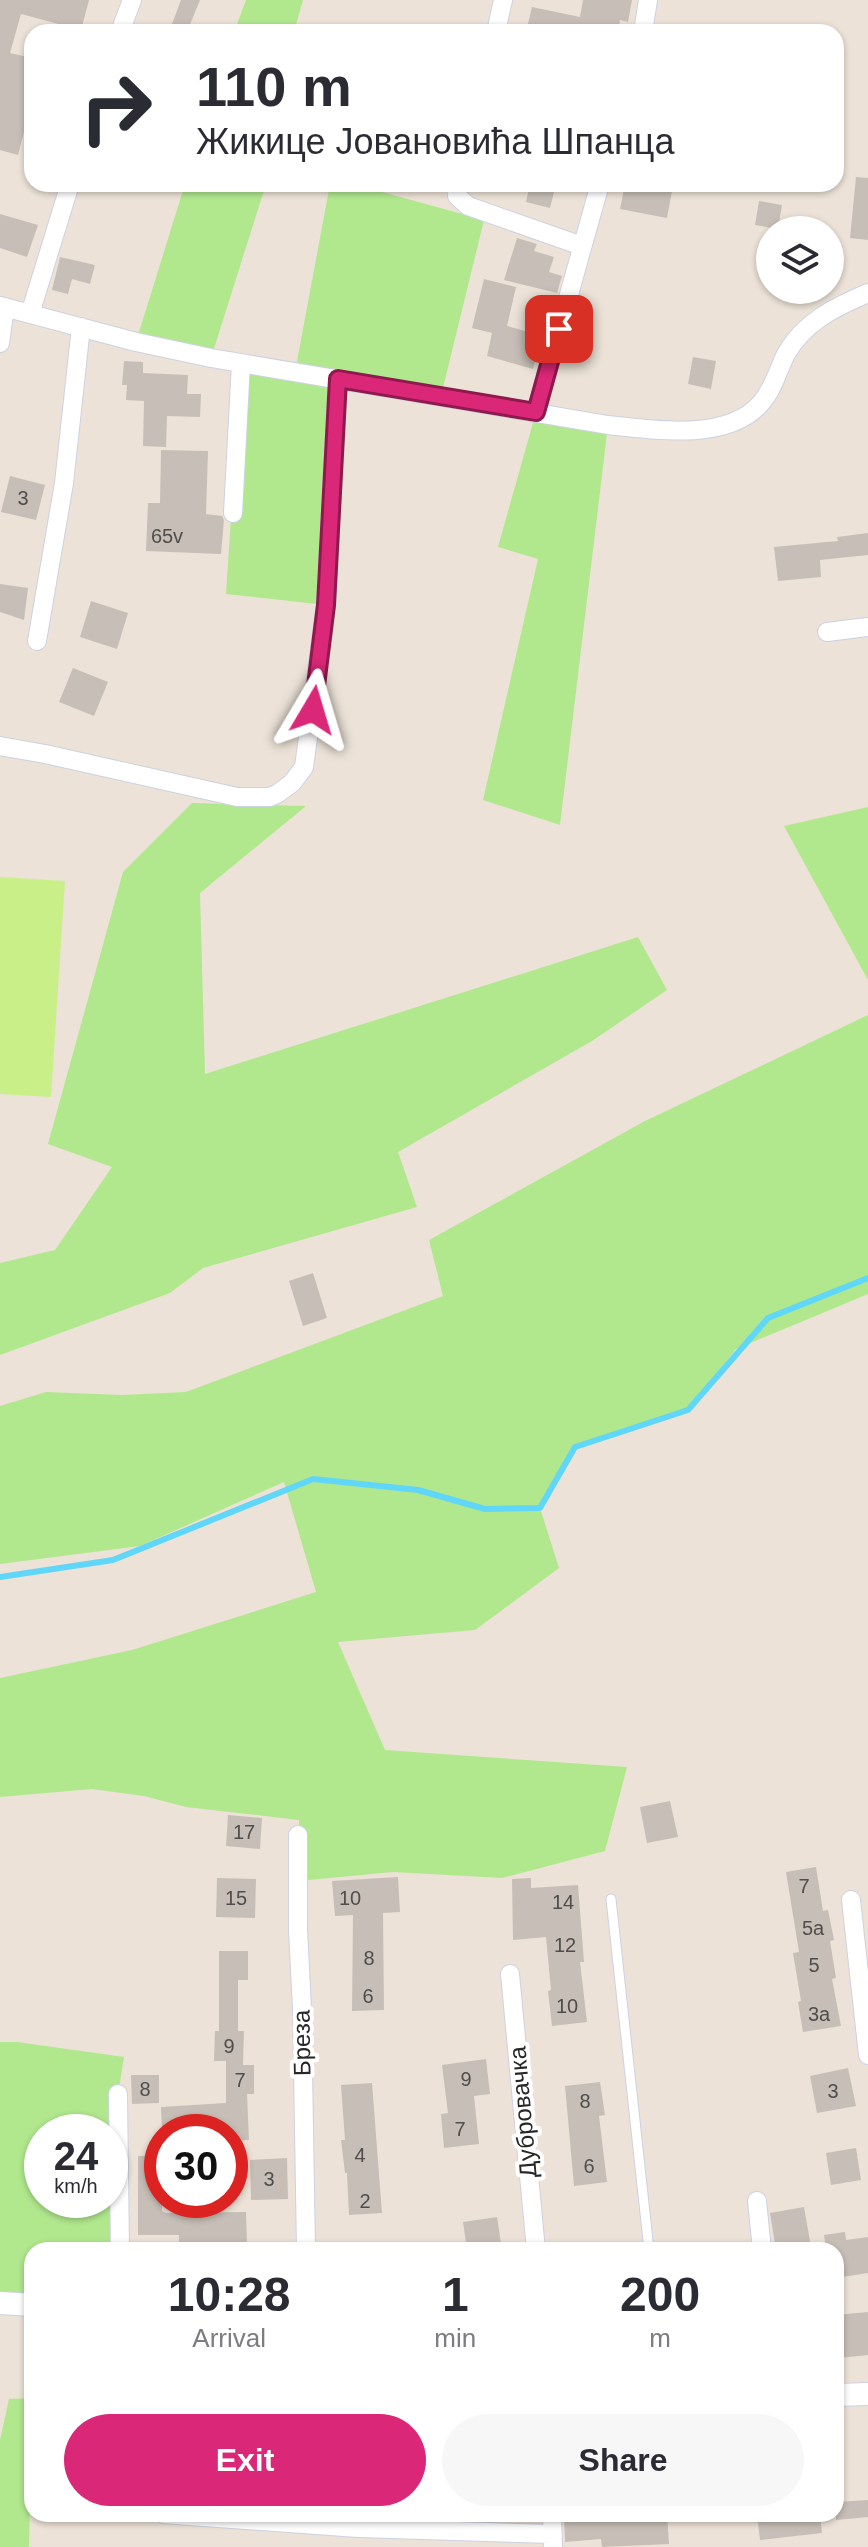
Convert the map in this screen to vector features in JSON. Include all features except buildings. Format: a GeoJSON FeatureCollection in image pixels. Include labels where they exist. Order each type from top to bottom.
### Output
{"type":"FeatureCollection","features":[{"type":"Feature","properties":{"kind":"street"},"geometry":{"type":"LineString","coordinates":[[123,24],[132,0]]}},
{"type":"Feature","properties":{"kind":"street"},"geometry":{"type":"LineString","coordinates":[[498,24],[503,0]]}},
{"type":"Feature","properties":{"kind":"street"},"geometry":{"type":"LineString","coordinates":[[644,24],[648,0]]}},
{"type":"Feature","properties":{"kind":"street"},"geometry":{"type":"LineString","coordinates":[[30,314],[68,192]]}},
{"type":"Feature","properties":{"kind":"street"},"geometry":{"type":"LineString","coordinates":[[457,192],[468,206],[582,246]]}},
{"type":"Feature","properties":{"kind":"street"},"geometry":{"type":"LineString","coordinates":[[536,412],[598,192]]}},
{"type":"Feature","properties":{"kind":"street"},"geometry":{"type":"LineString","coordinates":[[0,343],[3,307],[136,342],[241,363],[608,425],[660,431],[697,430],[741,419],[761,403],[787,353],[809,325],[831,310],[868,293]]}},
{"type":"Feature","properties":{"kind":"street"},"geometry":{"type":"LineString","coordinates":[[37,641],[64,483],[81,327]]}},
{"type":"Feature","properties":{"kind":"street"},"geometry":{"type":"LineString","coordinates":[[233,513],[241,363]]}},
{"type":"Feature","properties":{"kind":"street"},"geometry":{"type":"LineString","coordinates":[[0,746],[237,797],[270,797],[292,783],[304,767],[326,605],[338,379]]}},
{"type":"Feature","properties":{"kind":"street"},"geometry":{"type":"LineString","coordinates":[[827,632],[868,627]]}},
{"type":"Feature","properties":{"kind":"street","name":"Бреза"},"geometry":{"type":"LineString","coordinates":[[298,1835],[306,2242]]}},
{"type":"Feature","properties":{"kind":"street"},"geometry":{"type":"LineString","coordinates":[[851,1900],[868,2055]]}},
{"type":"Feature","properties":{"kind":"street","name":"Дубровачка"},"geometry":{"type":"LineString","coordinates":[[510,1974],[535,2242]]}},
{"type":"Feature","properties":{"kind":"street"},"geometry":{"type":"LineString","coordinates":[[118,2094],[120,2242]]}},
{"type":"Feature","properties":{"kind":"street"},"geometry":{"type":"LineString","coordinates":[[757,2201],[761,2242]]}},
{"type":"Feature","properties":{"kind":"street"},"geometry":{"type":"LineString","coordinates":[[0,2303],[24,2304]]}},
{"type":"Feature","properties":{"kind":"street"},"geometry":{"type":"LineString","coordinates":[[844,2395],[868,2394]]}},
{"type":"Feature","properties":{"kind":"street"},"geometry":{"type":"LineString","coordinates":[[274,2522],[552,2540]]}},
{"type":"Feature","properties":{"kind":"lane"},"geometry":{"type":"LineString","coordinates":[[611,1899],[648,2242]]}},
{"type":"Feature","properties":{"kind":"green space"},"geometry":{"type":"Polygon","coordinates":[[[246,0],[303,0],[296,24],[237,24],[246,0]]]}},
{"type":"Feature","properties":{"kind":"green space"},"geometry":{"type":"Polygon","coordinates":[[[183,192],[263,192],[211,358],[136,342],[183,192]]]}},
{"type":"Feature","properties":{"kind":"green space"},"geometry":{"type":"Polygon","coordinates":[[[329,192],[382,192],[484,220],[441,396],[339,379],[326,605],[226,594],[241,363],[295,372],[329,192]]]}},
{"type":"Feature","properties":{"kind":"green space"},"geometry":{"type":"Polygon","coordinates":[[[536,412],[608,425],[560,825],[483,800],[538,559],[498,547],[536,412]]]}},
{"type":"Feature","properties":{"kind":"green space"},"geometry":{"type":"Polygon","coordinates":[[[192,803],[306,806],[200,893],[205,1074],[638,937],[667,990],[592,1041],[398,1152],[417,1207],[203,1268],[170,1293],[0,1355],[0,1263],[55,1250],[112,1167],[48,1144],[123,872],[192,803]]]}},
{"type":"Feature","properties":{"kind":"green space"},"geometry":{"type":"Polygon","coordinates":[[[868,807],[868,980],[784,826],[868,807]]]}},
{"type":"Feature","properties":{"kind":"green space"},"geometry":{"type":"Polygon","coordinates":[[[0,877],[65,881],[51,1097],[0,1094],[0,877]]]}},
{"type":"Feature","properties":{"kind":"green space"},"geometry":{"type":"Polygon","coordinates":[[[868,1015],[868,1294],[736,1349],[688,1410],[575,1447],[540,1508],[559,1568],[475,1630],[338,1642],[385,1750],[627,1767],[605,1851],[502,1878],[393,1872],[298,1881],[299,1820],[186,1807],[144,1796],[92,1789],[0,1797],[0,1678],[132,1650],[316,1592],[284,1482],[140,1546],[0,1564],[0,1406],[46,1392],[122,1395],[186,1392],[443,1296],[429,1240],[645,1121],[868,1015]]]}},
{"type":"Feature","properties":{"kind":"green space"},"geometry":{"type":"Polygon","coordinates":[[[0,2042],[124,2057],[118,2114],[24,2114],[24,2218],[120,2218],[120,2242],[24,2242],[24,2306],[0,2304],[0,2042]]]}},
{"type":"Feature","properties":{"kind":"green space"},"geometry":{"type":"Polygon","coordinates":[[[24,2398],[24,2522],[30,2522],[29,2547],[0,2547],[0,2440],[9,2399],[24,2398]]]}},
{"type":"Feature","properties":{"kind":"waterway"},"geometry":{"type":"LineString","coordinates":[[0,1577],[113,1560],[313,1479],[418,1490],[485,1509],[540,1508],[575,1447],[688,1410],[768,1318],[868,1278]]}},
{"type":"Feature","properties":{"kind":"route"},"geometry":{"type":"LineString","coordinates":[[313,710],[326,605],[338,379],[536,412],[559,329]]}}]}
